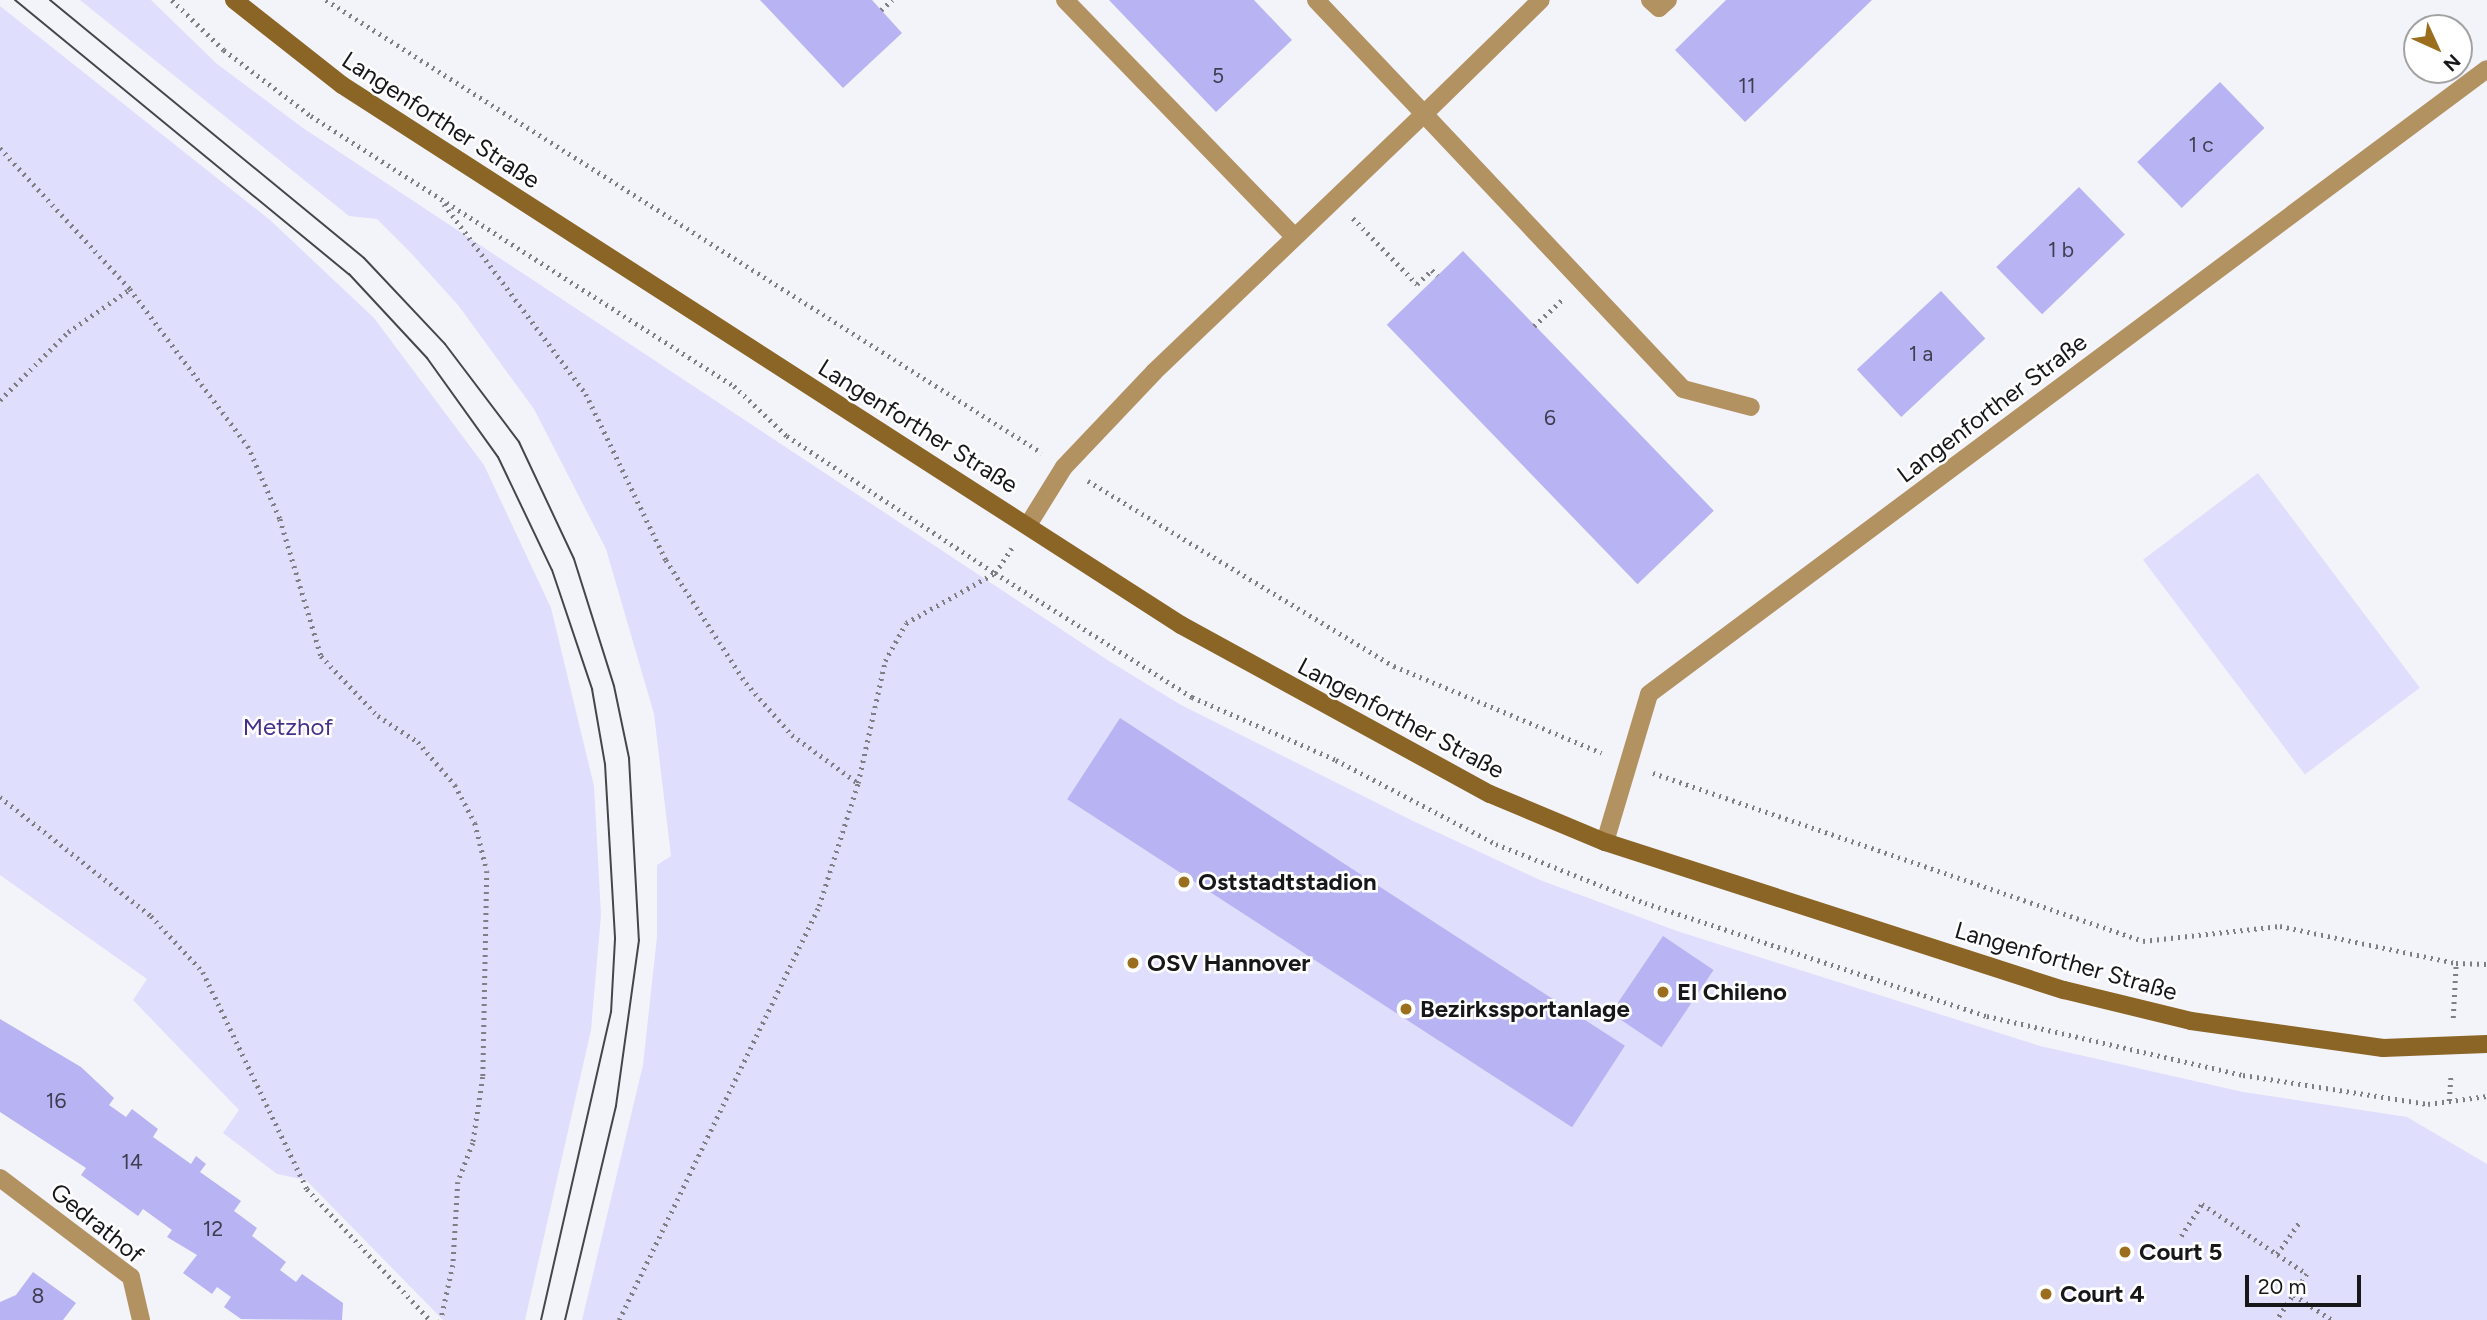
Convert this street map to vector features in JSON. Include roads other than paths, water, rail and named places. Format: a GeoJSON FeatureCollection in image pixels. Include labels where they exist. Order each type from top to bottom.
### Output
{"type":"FeatureCollection","features":[{"type":"Feature","properties":{"kind":"main road","name":"Langenforther Straße"},"geometry":{"type":"LineString","coordinates":[[234,0],[342,85],[1181,625],[1362,728],[1490,794],[1605,842],[2064,990],[2191,1021],[2383,1048],[2487,1044]]}},
{"type":"Feature","properties":{"kind":"street"},"geometry":{"type":"LineString","coordinates":[[1065,0],[1295,237]]}},
{"type":"Feature","properties":{"kind":"street"},"geometry":{"type":"LineString","coordinates":[[1316,0],[1580,283],[1683,389],[1751,407]]}},
{"type":"Feature","properties":{"kind":"street"},"geometry":{"type":"LineString","coordinates":[[1028,525],[1065,467],[1295,237],[1541,0]]}},
{"type":"Feature","properties":{"kind":"street"},"geometry":{"type":"LineString","coordinates":[[1650,0],[1659,8],[1668,0]]}},
{"type":"Feature","properties":{"kind":"street","name":"Langenforther Straße"},"geometry":{"type":"LineString","coordinates":[[1605,842],[1649,694],[2487,69]]}},
{"type":"Feature","properties":{"kind":"street","name":"Gedrathof"},"geometry":{"type":"LineString","coordinates":[[0,1178],[131,1277],[141,1320]]}},
{"type":"Feature","properties":{"kind":"tram line"},"geometry":{"type":"LineString","coordinates":[[15,0],[349,274],[427,358],[498,457],[552,570],[592,689],[605,764],[615,939],[611,1012],[541,1320]]}},
{"type":"Feature","properties":{"kind":"tram line"},"geometry":{"type":"LineString","coordinates":[[50,0],[364,258],[445,344],[519,442],[574,559],[614,686],[629,758],[639,940],[616,1106],[565,1320]]}},
{"type":"Feature","properties":{"kind":"place","name":"Oststadtstadion"},"geometry":{"type":"Point","coordinates":[1184,882]}},
{"type":"Feature","properties":{"kind":"place","name":"OSV Hannover"},"geometry":{"type":"Point","coordinates":[1133,963]}},
{"type":"Feature","properties":{"kind":"place","name":"El Chileno"},"geometry":{"type":"Point","coordinates":[1663,992]}},
{"type":"Feature","properties":{"kind":"place","name":"Bezirkssportanlage"},"geometry":{"type":"Point","coordinates":[1406,1009]}},
{"type":"Feature","properties":{"kind":"place","name":"Court 5"},"geometry":{"type":"Point","coordinates":[2125,1252]}},
{"type":"Feature","properties":{"kind":"place","name":"Court 4"},"geometry":{"type":"Point","coordinates":[2046,1294]}},
{"type":"Feature","properties":{"kind":"park label","name":"Metzhof"},"geometry":{"type":"Point","coordinates":[288,727]}}]}
